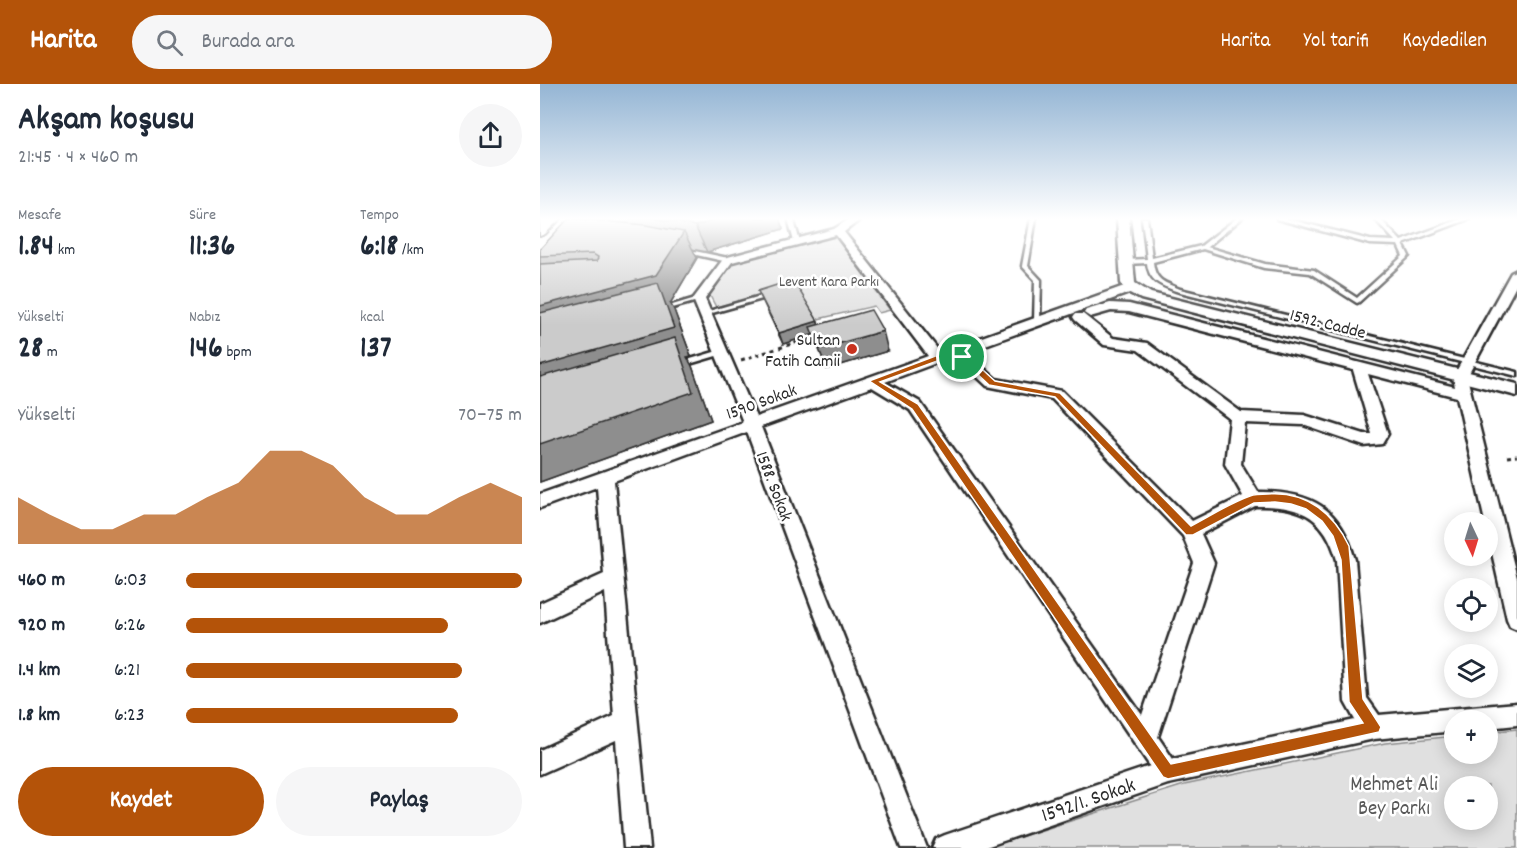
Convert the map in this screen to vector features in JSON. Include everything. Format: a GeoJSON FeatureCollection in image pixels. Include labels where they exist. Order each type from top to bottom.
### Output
{"type":"FeatureCollection","features":[{"type":"Feature","properties":{"kind":"street"},"geometry":{"type":"LineString","coordinates":[[702,306],[728,260],[752,254]]}},
{"type":"Feature","properties":{"kind":"street"},"geometry":{"type":"LineString","coordinates":[[856,254],[937,358]]}},
{"type":"Feature","properties":{"kind":"street"},"geometry":{"type":"LineString","coordinates":[[1125,254],[1126,277],[1131,288]]}},
{"type":"Feature","properties":{"kind":"street"},"geometry":{"type":"LineString","coordinates":[[1517,273],[1464,378],[1517,619]]}},
{"type":"Feature","properties":{"kind":"street","name":"1590 Sokak"},"geometry":{"type":"LineString","coordinates":[[540,501],[937,358],[961,356],[1037,322],[1131,288]]}},
{"type":"Feature","properties":{"kind":"street","name":"1592. Cadde"},"geometry":{"type":"LineString","coordinates":[[1131,288],[1155,299],[1517,390]]}},
{"type":"Feature","properties":{"kind":"street","name":"1588. Sokak"},"geometry":{"type":"LineString","coordinates":[[702,306],[752,425],[914,848]]}},
{"type":"Feature","properties":{"kind":"street"},"geometry":{"type":"LineString","coordinates":[[961,356],[1103,309],[1129,308],[1359,367],[1464,378]]}},
{"type":"Feature","properties":{"kind":"street"},"geometry":{"type":"LineString","coordinates":[[1079,317],[1109,342],[1142,346],[1238,417],[1304,420],[1364,440],[1376,440],[1380,434],[1359,367]]}},
{"type":"Feature","properties":{"kind":"street"},"geometry":{"type":"LineString","coordinates":[[961,356],[992,383],[1057,395],[1190,531],[1204,563],[1146,739]]}},
{"type":"Feature","properties":{"kind":"street"},"geometry":{"type":"LineString","coordinates":[[873,381],[915,406],[1168,772]]}},
{"type":"Feature","properties":{"kind":"street"},"geometry":{"type":"LineString","coordinates":[[1238,417],[1233,464],[1253,499]]}},
{"type":"Feature","properties":{"kind":"street"},"geometry":{"type":"LineString","coordinates":[[605,478],[637,848]]}},
{"type":"Feature","properties":{"kind":"street"},"geometry":{"type":"LineString","coordinates":[[1190,531],[1253,499],[1275,497],[1310,506],[1326,518],[1344,546],[1356,702],[1374,727]]}},
{"type":"Feature","properties":{"kind":"street"},"geometry":{"type":"LineString","coordinates":[[540,613],[613,579]]}},
{"type":"Feature","properties":{"kind":"street","name":"1592/1. Sokak"},"geometry":{"type":"LineString","coordinates":[[945,848],[1168,772],[1374,727],[1517,714]]}},
{"type":"Feature","properties":{"kind":"street"},"geometry":{"type":"LineString","coordinates":[[540,762],[626,723]]}},
{"type":"Feature","properties":{"kind":"lane"},"geometry":{"type":"LineString","coordinates":[[696,254],[728,260]]}},
{"type":"Feature","properties":{"kind":"lane"},"geometry":{"type":"LineString","coordinates":[[1027,254],[1025,266],[1038,280],[1037,322]]}},
{"type":"Feature","properties":{"kind":"lane"},"geometry":{"type":"LineString","coordinates":[[1148,254],[1151,271],[1160,282],[1178,290],[1464,378],[1517,374]]}},
{"type":"Feature","properties":{"kind":"lane"},"geometry":{"type":"LineString","coordinates":[[1125,261],[1149,261],[1177,254]]}},
{"type":"Feature","properties":{"kind":"lane"},"geometry":{"type":"LineString","coordinates":[[1224,254],[1264,266],[1312,271],[1357,301],[1406,256],[1405,254]]}},
{"type":"Feature","properties":{"kind":"lane"},"geometry":{"type":"LineString","coordinates":[[652,312],[780,292]]}},
{"type":"Feature","properties":{"kind":"lane"},"geometry":{"type":"LineString","coordinates":[[666,369],[724,358]]}},
{"type":"Feature","properties":{"kind":"path"},"geometry":{"type":"LineString","coordinates":[[724,358],[818,336]]}},
{"type":"Feature","properties":{"kind":"path"},"geometry":{"type":"LineString","coordinates":[[1508,457],[1517,456]]}},
{"type":"Feature","properties":{"kind":"green space","name":"Levent Kara Parkı"},"geometry":{"type":"Polygon","coordinates":[[[757,254],[848,254],[890,310],[879,313],[874,306],[814,320],[784,289],[716,307],[708,292],[732,260],[757,254]]]}},
{"type":"Feature","properties":{"kind":"green space","name":"Mehmet Ali Bey Parkı"},"geometry":{"type":"Polygon","coordinates":[[[1517,729],[1517,848],[985,848],[1184,785],[1385,743],[1444,737],[1444,764],[1498,764],[1498,731],[1517,729]]]}},
{"type":"Feature","properties":{"kind":"building"},"geometry":{"type":"Polygon","coordinates":[[[540,254],[670,254],[656,275],[540,306],[540,264],[597,261],[598,257],[593,254],[540,256],[540,254]]]}},
{"type":"Feature","properties":{"kind":"building"},"geometry":{"type":"Polygon","coordinates":[[[658,283],[674,328],[540,366],[540,313],[658,283]]]}},
{"type":"Feature","properties":{"kind":"building"},"geometry":{"type":"Polygon","coordinates":[[[783,283],[784,286],[795,283],[818,321],[779,333],[758,291],[783,283]]]}},
{"type":"Feature","properties":{"kind":"building"},"geometry":{"type":"Polygon","coordinates":[[[871,310],[883,331],[819,349],[810,327],[871,310]]]}},
{"type":"Feature","properties":{"kind":"building"},"geometry":{"type":"Polygon","coordinates":[[[675,338],[693,392],[540,444],[540,377],[675,338]]]}},
{"type":"Feature","properties":{"kind":"place","name":"Sultan Fatih Camii"},"geometry":{"type":"Point","coordinates":[852,349]}},
{"type":"Feature","properties":{"kind":"route"},"geometry":{"type":"LineString","coordinates":[[957,351],[962,357],[992,383],[1057,395],[1190,531],[1253,499],[1275,497],[1292,500],[1310,506],[1326,518],[1344,546],[1356,702],[1374,727],[1168,772],[915,406],[873,381],[957,351]]}}]}
